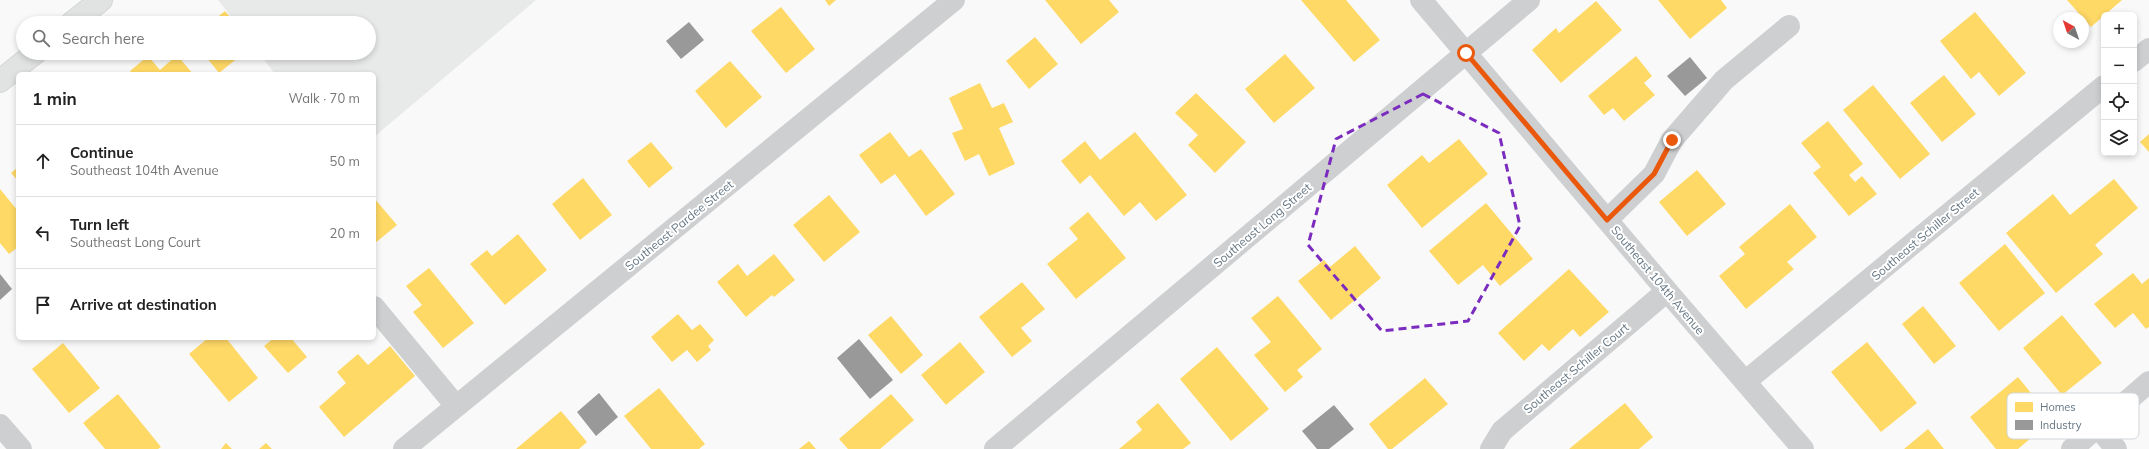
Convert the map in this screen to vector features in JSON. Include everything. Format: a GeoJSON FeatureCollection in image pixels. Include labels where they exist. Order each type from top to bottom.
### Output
{"type":"FeatureCollection","features":[{"type":"Feature","properties":{"kind":"main road"},"geometry":{"type":"LineString","coordinates":[[81,16],[101,0]]}},
{"type":"Feature","properties":{"kind":"main road"},"geometry":{"type":"LineString","coordinates":[[0,80],[26,60]]}},
{"type":"Feature","properties":{"kind":"street","name":"Southeast Pardee Street"},"geometry":{"type":"LineString","coordinates":[[404,449],[954,0]]}},
{"type":"Feature","properties":{"kind":"street","name":"Southeast 104th Avenue"},"geometry":{"type":"LineString","coordinates":[[1421,0],[1667,291],[1803,449]]}},
{"type":"Feature","properties":{"kind":"street","name":"Southeast Long Street"},"geometry":{"type":"LineString","coordinates":[[995,449],[1529,0]]}},
{"type":"Feature","properties":{"kind":"street"},"geometry":{"type":"LineString","coordinates":[[1607,220],[1654,174],[1672,140],[1724,80],[1790,26]]}},
{"type":"Feature","properties":{"kind":"street"},"geometry":{"type":"LineString","coordinates":[[2137,59],[2149,49]]}},
{"type":"Feature","properties":{"kind":"street","name":"Southeast Schiller Street"},"geometry":{"type":"LineString","coordinates":[[1746,381],[2101,88]]}},
{"type":"Feature","properties":{"kind":"street","name":"Southeast Schiller Court"},"geometry":{"type":"LineString","coordinates":[[1491,449],[1502,431],[1667,291]]}},
{"type":"Feature","properties":{"kind":"street"},"geometry":{"type":"LineString","coordinates":[[376,309],[456,406]]}},
{"type":"Feature","properties":{"kind":"street"},"geometry":{"type":"LineString","coordinates":[[2137,393],[2149,382]]}},
{"type":"Feature","properties":{"kind":"street"},"geometry":{"type":"LineString","coordinates":[[0,425],[21,449]]}},
{"type":"Feature","properties":{"kind":"street"},"geometry":{"type":"LineString","coordinates":[[2072,449],[2084,439]]}},
{"type":"Feature","properties":{"kind":"street"},"geometry":{"type":"LineString","coordinates":[[2108,439],[2116,449]]}},
{"type":"Feature","properties":{"kind":"highlighted area"},"geometry":{"type":"Polygon","coordinates":[[[1423,94],[1499,133],[1520,226],[1468,321],[1382,331],[1308,245],[1336,139],[1423,94]]]}},
{"type":"Feature","properties":{"kind":"shaded area"},"geometry":{"type":"Polygon","coordinates":[[[218,0],[536,0],[376,135],[376,72],[273,72],[264,60],[376,60],[376,16],[231,16],[218,0]]]}},
{"type":"Feature","properties":{"kind":"building: Homes"},"geometry":{"type":"Polygon","coordinates":[[[825,0],[836,0],[829,6],[825,0]]]}},
{"type":"Feature","properties":{"kind":"building: Homes"},"geometry":{"type":"Polygon","coordinates":[[[1045,0],[1109,0],[1119,12],[1081,44],[1045,0]]]}},
{"type":"Feature","properties":{"kind":"building: Homes"},"geometry":{"type":"Polygon","coordinates":[[[1301,0],[1346,0],[1380,40],[1354,62],[1301,0]]]}},
{"type":"Feature","properties":{"kind":"building: Homes"},"geometry":{"type":"Polygon","coordinates":[[[1658,0],[1721,0],[1727,8],[1690,39],[1658,0]]]}},
{"type":"Feature","properties":{"kind":"building: Homes"},"geometry":{"type":"Polygon","coordinates":[[[2067,0],[2122,0],[2108,12],[2101,12],[2101,18],[2091,27],[2089,25],[2089,12],[2078,12],[2067,0]]]}},
{"type":"Feature","properties":{"kind":"building: Homes"},"geometry":{"type":"Polygon","coordinates":[[[1596,1],[1622,30],[1561,83],[1532,50],[1556,28],[1559,33],[1596,1]]]}},
{"type":"Feature","properties":{"kind":"building: Homes"},"geometry":{"type":"Polygon","coordinates":[[[781,7],[815,49],[786,73],[751,31],[781,7]]]}},
{"type":"Feature","properties":{"kind":"building: Homes"},"geometry":{"type":"Polygon","coordinates":[[[225,11],[229,16],[219,16],[225,11]]]}},
{"type":"Feature","properties":{"kind":"building: Homes"},"geometry":{"type":"Polygon","coordinates":[[[1975,12],[2026,73],[1999,96],[1979,72],[1971,79],[1940,41],[1975,12]]]}},
{"type":"Feature","properties":{"kind":"building: Homes"},"geometry":{"type":"Polygon","coordinates":[[[1035,37],[1058,64],[1029,89],[1006,61],[1035,37]]]}},
{"type":"Feature","properties":{"kind":"building: Homes"},"geometry":{"type":"Polygon","coordinates":[[[1285,54],[1315,88],[1274,123],[1245,89],[1285,54]]]}},
{"type":"Feature","properties":{"kind":"building: Homes"},"geometry":{"type":"Polygon","coordinates":[[[1636,56],[1652,76],[1644,83],[1655,95],[1624,121],[1613,108],[1604,115],[1588,96],[1636,56]]]}},
{"type":"Feature","properties":{"kind":"building: Homes"},"geometry":{"type":"Polygon","coordinates":[[[143,60],[151,60],[160,70],[171,60],[181,60],[191,72],[130,71],[143,60]]]}},
{"type":"Feature","properties":{"kind":"building: Homes"},"geometry":{"type":"Polygon","coordinates":[[[209,60],[235,60],[220,72],[218,72],[209,60]]]}},
{"type":"Feature","properties":{"kind":"building: Homes"},"geometry":{"type":"Polygon","coordinates":[[[730,61],[762,97],[726,128],[695,91],[730,61]]]}},
{"type":"Feature","properties":{"kind":"building: Homes"},"geometry":{"type":"Polygon","coordinates":[[[1944,75],[1976,114],[1942,142],[1910,103],[1944,75]]]}},
{"type":"Feature","properties":{"kind":"building: Homes"},"geometry":{"type":"Polygon","coordinates":[[[980,83],[992,108],[1004,103],[1013,122],[999,128],[1015,164],[989,176],[979,154],[965,161],[952,133],[963,129],[949,98],[980,83]]]}},
{"type":"Feature","properties":{"kind":"building: Homes"},"geometry":{"type":"Polygon","coordinates":[[[1873,85],[1930,154],[1900,179],[1843,110],[1873,85]]]}},
{"type":"Feature","properties":{"kind":"building: Homes"},"geometry":{"type":"Polygon","coordinates":[[[1196,93],[1246,142],[1215,173],[1188,145],[1198,135],[1175,113],[1196,93]]]}},
{"type":"Feature","properties":{"kind":"building: Homes"},"geometry":{"type":"Polygon","coordinates":[[[1828,121],[1863,164],[1849,175],[1855,182],[1862,176],[1877,194],[1849,216],[1813,173],[1821,167],[1801,143],[1828,121]]]}},
{"type":"Feature","properties":{"kind":"building: Homes"},"geometry":{"type":"Polygon","coordinates":[[[890,132],[909,157],[921,149],[955,194],[926,216],[895,174],[881,184],[859,155],[890,132]]]}},
{"type":"Feature","properties":{"kind":"building: Homes"},"geometry":{"type":"Polygon","coordinates":[[[1135,132],[1187,195],[1156,221],[1140,202],[1124,216],[1090,175],[1080,184],[1061,161],[1085,141],[1100,160],[1135,132]]]}},
{"type":"Feature","properties":{"kind":"building: Homes"},"geometry":{"type":"Polygon","coordinates":[[[2149,134],[2149,152],[2140,142],[2149,134]]]}},
{"type":"Feature","properties":{"kind":"building: Homes"},"geometry":{"type":"Polygon","coordinates":[[[1459,139],[1488,174],[1422,228],[1387,185],[1422,155],[1429,163],[1459,139]]]}},
{"type":"Feature","properties":{"kind":"building: Homes"},"geometry":{"type":"Polygon","coordinates":[[[651,142],[673,168],[649,188],[627,161],[651,142]]]}},
{"type":"Feature","properties":{"kind":"building: Homes"},"geometry":{"type":"Polygon","coordinates":[[[16,169],[16,179],[11,173],[16,169]]]}},
{"type":"Feature","properties":{"kind":"building: Homes"},"geometry":{"type":"Polygon","coordinates":[[[1697,170],[1726,204],[1687,236],[1659,202],[1697,170]]]}},
{"type":"Feature","properties":{"kind":"building: Homes"},"geometry":{"type":"Polygon","coordinates":[[[583,178],[612,215],[580,240],[552,204],[583,178]]]}},
{"type":"Feature","properties":{"kind":"building: Homes"},"geometry":{"type":"Polygon","coordinates":[[[2114,179],[2138,208],[2095,245],[2103,254],[2056,293],[2006,233],[2053,194],[2070,215],[2114,179]]]}},
{"type":"Feature","properties":{"kind":"building: Homes"},"geometry":{"type":"Polygon","coordinates":[[[0,189],[16,209],[16,249],[9,254],[0,243],[0,189]]]}},
{"type":"Feature","properties":{"kind":"building: Homes"},"geometry":{"type":"Polygon","coordinates":[[[829,195],[860,232],[824,262],[793,225],[829,195]]]}},
{"type":"Feature","properties":{"kind":"building: Homes"},"geometry":{"type":"Polygon","coordinates":[[[376,200],[397,225],[376,242],[376,200]]]}},
{"type":"Feature","properties":{"kind":"building: Homes"},"geometry":{"type":"Polygon","coordinates":[[[1486,203],[1533,259],[1500,286],[1483,265],[1458,285],[1429,251],[1486,203]]]}},
{"type":"Feature","properties":{"kind":"building: Homes"},"geometry":{"type":"Polygon","coordinates":[[[1790,204],[1817,237],[1787,262],[1794,269],[1746,309],[1719,276],[1745,254],[1739,247],[1790,204]]]}},
{"type":"Feature","properties":{"kind":"building: Homes"},"geometry":{"type":"Polygon","coordinates":[[[1088,212],[1126,258],[1076,299],[1047,264],[1078,239],[1069,228],[1088,212]]]}},
{"type":"Feature","properties":{"kind":"building: Homes"},"geometry":{"type":"Polygon","coordinates":[[[518,234],[547,270],[505,305],[470,264],[487,250],[492,256],[518,234]]]}},
{"type":"Feature","properties":{"kind":"building: Homes"},"geometry":{"type":"Polygon","coordinates":[[[2005,244],[2045,293],[1999,331],[1959,283],[2005,244]]]}},
{"type":"Feature","properties":{"kind":"building: Homes"},"geometry":{"type":"Polygon","coordinates":[[[1355,246],[1381,278],[1331,320],[1298,281],[1324,260],[1330,267],[1355,246]]]}},
{"type":"Feature","properties":{"kind":"building: Homes"},"geometry":{"type":"Polygon","coordinates":[[[774,254],[795,280],[774,297],[772,295],[746,317],[717,282],[738,264],[747,276],[774,254]]]}},
{"type":"Feature","properties":{"kind":"building: Homes"},"geometry":{"type":"Polygon","coordinates":[[[429,268],[474,323],[443,348],[413,312],[422,305],[406,286],[429,268]]]}},
{"type":"Feature","properties":{"kind":"building: Homes"},"geometry":{"type":"Polygon","coordinates":[[[1569,269],[1609,312],[1580,337],[1573,329],[1549,351],[1542,344],[1524,361],[1498,333],[1569,269]]]}},
{"type":"Feature","properties":{"kind":"building: Homes"},"geometry":{"type":"Polygon","coordinates":[[[2133,273],[2142,284],[2149,278],[2149,327],[2146,329],[2133,313],[2115,328],[2094,304],[2133,273]]]}},
{"type":"Feature","properties":{"kind":"building: Homes"},"geometry":{"type":"Polygon","coordinates":[[[1022,282],[1045,309],[1021,328],[1032,341],[1012,357],[979,317],[1022,282]]]}},
{"type":"Feature","properties":{"kind":"building: Homes"},"geometry":{"type":"Polygon","coordinates":[[[1278,296],[1322,349],[1297,370],[1303,377],[1285,392],[1254,355],[1271,342],[1251,318],[1278,296]]]}},
{"type":"Feature","properties":{"kind":"building: Homes"},"geometry":{"type":"Polygon","coordinates":[[[1923,306],[1956,346],[1934,364],[1902,324],[1923,306]]]}},
{"type":"Feature","properties":{"kind":"building: Homes"},"geometry":{"type":"Polygon","coordinates":[[[678,314],[692,330],[700,324],[714,340],[708,346],[711,350],[697,362],[687,350],[672,362],[651,337],[678,314]]]}},
{"type":"Feature","properties":{"kind":"building: Homes"},"geometry":{"type":"Polygon","coordinates":[[[2062,315],[2102,363],[2064,393],[2060,393],[2023,348],[2062,315]]]}},
{"type":"Feature","properties":{"kind":"building: Homes"},"geometry":{"type":"Polygon","coordinates":[[[891,316],[923,355],[901,374],[868,335],[891,316]]]}},
{"type":"Feature","properties":{"kind":"building: Homes"},"geometry":{"type":"Polygon","coordinates":[[[206,340],[228,340],[258,378],[229,402],[189,354],[206,340]]]}},
{"type":"Feature","properties":{"kind":"building: Homes"},"geometry":{"type":"Polygon","coordinates":[[[272,340],[293,340],[307,357],[288,373],[264,346],[272,340]]]}},
{"type":"Feature","properties":{"kind":"building: Homes"},"geometry":{"type":"Polygon","coordinates":[[[960,342],[985,372],[946,405],[921,375],[960,342]]]}},
{"type":"Feature","properties":{"kind":"building: Homes"},"geometry":{"type":"Polygon","coordinates":[[[1867,342],[1917,403],[1881,432],[1831,372],[1867,342]]]}},
{"type":"Feature","properties":{"kind":"building: Homes"},"geometry":{"type":"Polygon","coordinates":[[[63,343],[100,388],[69,413],[32,369],[63,343]]]}},
{"type":"Feature","properties":{"kind":"building: Homes"},"geometry":{"type":"Polygon","coordinates":[[[390,346],[415,376],[344,437],[319,407],[346,383],[337,372],[358,354],[368,365],[390,346]]]}},
{"type":"Feature","properties":{"kind":"building: Homes"},"geometry":{"type":"Polygon","coordinates":[[[1217,347],[1269,409],[1231,441],[1180,379],[1217,347]]]}},
{"type":"Feature","properties":{"kind":"building: Homes"},"geometry":{"type":"Polygon","coordinates":[[[2018,377],[2031,393],[2007,393],[2007,439],[2030,439],[2018,449],[1996,449],[1970,417],[2018,377]]]}},
{"type":"Feature","properties":{"kind":"building: Homes"},"geometry":{"type":"Polygon","coordinates":[[[1425,378],[1448,404],[1392,449],[1388,449],[1369,424],[1425,378]]]}},
{"type":"Feature","properties":{"kind":"building: Homes"},"geometry":{"type":"Polygon","coordinates":[[[659,388],[705,444],[699,449],[651,449],[624,416],[659,388]]]}},
{"type":"Feature","properties":{"kind":"building: Homes"},"geometry":{"type":"Polygon","coordinates":[[[118,394],[161,447],[158,449],[105,449],[83,423],[118,394]]]}},
{"type":"Feature","properties":{"kind":"building: Homes"},"geometry":{"type":"Polygon","coordinates":[[[891,394],[914,420],[880,449],[848,449],[839,439],[891,394]]]}},
{"type":"Feature","properties":{"kind":"building: Homes"},"geometry":{"type":"Polygon","coordinates":[[[1158,403],[1191,443],[1183,449],[1119,449],[1142,430],[1136,422],[1158,403]]]}},
{"type":"Feature","properties":{"kind":"building: Homes"},"geometry":{"type":"Polygon","coordinates":[[[1625,403],[1653,437],[1639,449],[1569,449],[1625,403]]]}},
{"type":"Feature","properties":{"kind":"building: Homes"},"geometry":{"type":"Polygon","coordinates":[[[561,411],[587,442],[579,449],[516,449],[561,411]]]}},
{"type":"Feature","properties":{"kind":"building: Homes"},"geometry":{"type":"Polygon","coordinates":[[[1928,429],[1944,449],[1904,449],[1928,429]]]}},
{"type":"Feature","properties":{"kind":"building: Homes"},"geometry":{"type":"Polygon","coordinates":[[[809,441],[816,449],[799,449],[809,441]]]}},
{"type":"Feature","properties":{"kind":"building: Homes"},"geometry":{"type":"Polygon","coordinates":[[[226,443],[232,449],[221,449],[226,443]]]}},
{"type":"Feature","properties":{"kind":"building: Homes"},"geometry":{"type":"Polygon","coordinates":[[[266,443],[272,449],[259,449],[266,443]]]}},
{"type":"Feature","properties":{"kind":"building: Industry"},"geometry":{"type":"Polygon","coordinates":[[[689,22],[704,40],[681,59],[666,41],[689,22]]]}},
{"type":"Feature","properties":{"kind":"building: Industry"},"geometry":{"type":"Polygon","coordinates":[[[1690,57],[1707,78],[1685,96],[1667,76],[1690,57]]]}},
{"type":"Feature","properties":{"kind":"building: Industry"},"geometry":{"type":"Polygon","coordinates":[[[0,274],[12,289],[0,300],[0,274]]]}},
{"type":"Feature","properties":{"kind":"building: Industry"},"geometry":{"type":"Polygon","coordinates":[[[859,339],[893,380],[870,399],[837,358],[859,339]]]}},
{"type":"Feature","properties":{"kind":"building: Industry"},"geometry":{"type":"Polygon","coordinates":[[[599,393],[618,417],[596,436],[577,412],[599,393]]]}},
{"type":"Feature","properties":{"kind":"building: Industry"},"geometry":{"type":"Polygon","coordinates":[[[1334,405],[1354,429],[1329,449],[1317,449],[1302,431],[1334,405]]]}},
{"type":"Feature","properties":{"kind":"route"},"geometry":{"type":"LineString","coordinates":[[1466,53],[1607,220],[1654,174],[1672,140]]}}]}
